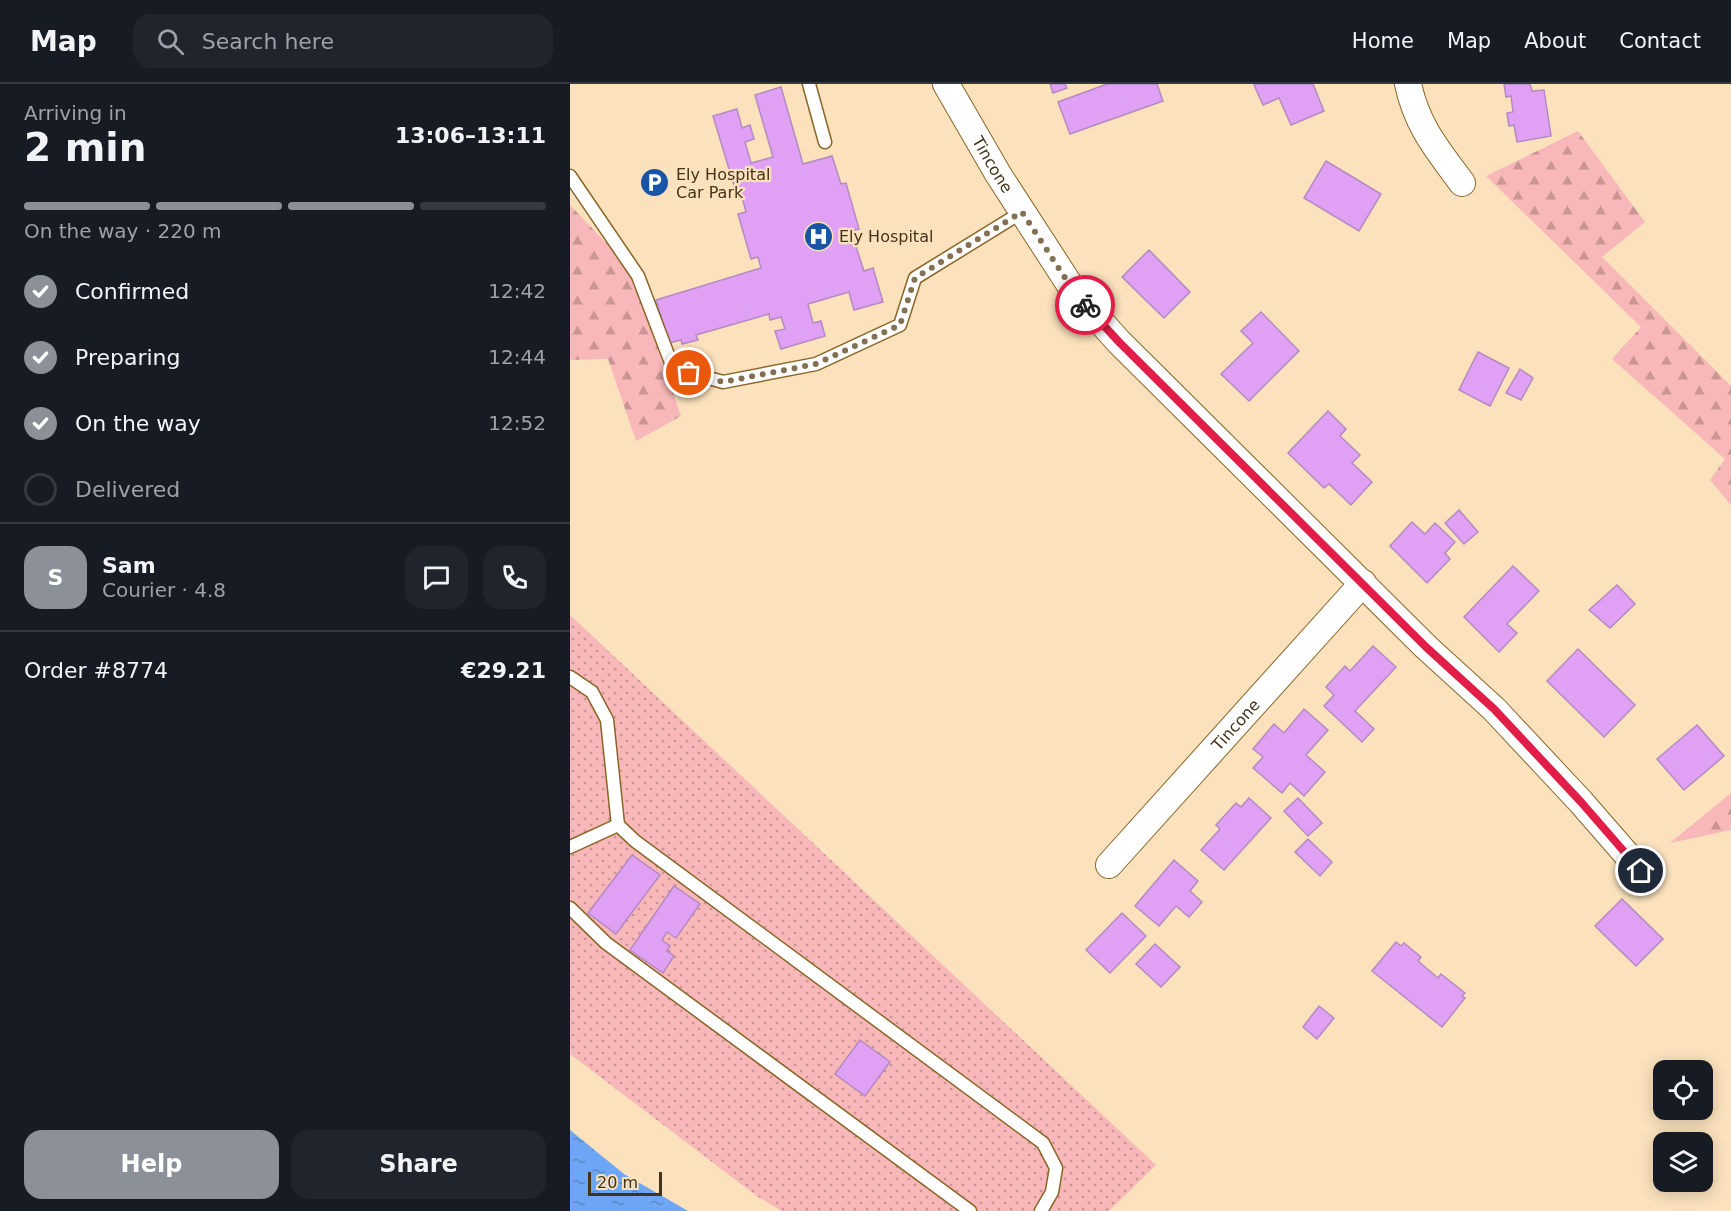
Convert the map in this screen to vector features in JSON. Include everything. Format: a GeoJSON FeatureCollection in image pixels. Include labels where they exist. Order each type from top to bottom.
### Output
{"type":"FeatureCollection","features":[{"type":"Feature","properties":{"kind":"street","name":"Tincone"},"geometry":{"type":"LineString","coordinates":[[946,84],[1022,212],[1075,293],[1097,318],[1426,647],[1494,709],[1581,802],[1641,871]]}},
{"type":"Feature","properties":{"kind":"street"},"geometry":{"type":"LineString","coordinates":[[1408,84],[1412,104],[1423,128],[1462,183]]}},
{"type":"Feature","properties":{"kind":"street","name":"Tincone"},"geometry":{"type":"LineString","coordinates":[[1109,865],[1363,583]]}},
{"type":"Feature","properties":{"kind":"lane"},"geometry":{"type":"LineString","coordinates":[[809,84],[825,142]]}},
{"type":"Feature","properties":{"kind":"lane"},"geometry":{"type":"LineString","coordinates":[[570,176],[638,276],[673,368],[723,382],[816,364],[900,325],[915,278],[1022,212]]}},
{"type":"Feature","properties":{"kind":"lane"},"geometry":{"type":"LineString","coordinates":[[570,677],[592,692],[607,720],[618,825],[635,841],[747,925],[1043,1143],[1056,1168],[1053,1192],[1041,1211]]}},
{"type":"Feature","properties":{"kind":"lane"},"geometry":{"type":"LineString","coordinates":[[570,847],[618,825]]}},
{"type":"Feature","properties":{"kind":"lane"},"geometry":{"type":"LineString","coordinates":[[570,908],[606,943],[970,1211]]}},
{"type":"Feature","properties":{"kind":"green space"},"geometry":{"type":"Polygon","coordinates":[[[1578,131],[1645,222],[1602,257],[1731,386],[1731,505],[1710,480],[1725,459],[1612,359],[1641,327],[1486,176],[1578,131]]]}},
{"type":"Feature","properties":{"kind":"green space"},"geometry":{"type":"Polygon","coordinates":[[[570,205],[629,267],[681,416],[636,441],[608,359],[570,360],[570,205]]]}},
{"type":"Feature","properties":{"kind":"green space"},"geometry":{"type":"Polygon","coordinates":[[[570,615],[1156,1165],[1109,1211],[782,1211],[758,1197],[570,1054],[570,615]]]}},
{"type":"Feature","properties":{"kind":"green space"},"geometry":{"type":"Polygon","coordinates":[[[1731,793],[1731,830],[1670,843],[1731,793]]]}},
{"type":"Feature","properties":{"kind":"water"},"geometry":{"type":"Polygon","coordinates":[[[570,1130],[624,1174],[688,1211],[570,1211],[570,1130]]]}},
{"type":"Feature","properties":{"kind":"building"},"geometry":{"type":"Polygon","coordinates":[[[1050,84],[1065,84],[1067,88],[1053,93],[1050,84]]]}},
{"type":"Feature","properties":{"kind":"building"},"geometry":{"type":"Polygon","coordinates":[[[1107,84],[1157,84],[1163,101],[1070,134],[1058,102],[1107,84]]]}},
{"type":"Feature","properties":{"kind":"building"},"geometry":{"type":"Polygon","coordinates":[[[1313,84],[1324,111],[1291,125],[1279,98],[1263,105],[1254,85],[1313,84]]]}},
{"type":"Feature","properties":{"kind":"building"},"geometry":{"type":"Polygon","coordinates":[[[1504,84],[1530,84],[1532,91],[1544,90],[1551,136],[1517,142],[1514,125],[1509,126],[1507,113],[1513,112],[1511,96],[1506,97],[1504,84]]]}},
{"type":"Feature","properties":{"kind":"building"},"geometry":{"type":"Polygon","coordinates":[[[781,87],[803,164],[832,156],[841,184],[846,183],[859,229],[851,231],[864,271],[873,268],[883,302],[854,310],[849,292],[808,304],[813,323],[821,321],[825,336],[781,349],[775,331],[785,329],[781,317],[770,320],[769,314],[696,335],[698,340],[682,344],[681,340],[669,343],[656,300],[761,268],[758,257],[751,259],[738,214],[746,212],[742,197],[738,199],[713,116],[737,109],[742,128],[750,125],[754,139],[745,142],[751,163],[773,157],[755,95],[781,87]]]}},
{"type":"Feature","properties":{"kind":"building"},"geometry":{"type":"Polygon","coordinates":[[[1326,161],[1381,194],[1359,231],[1304,198],[1326,161]]]}},
{"type":"Feature","properties":{"kind":"building"},"geometry":{"type":"Polygon","coordinates":[[[1149,250],[1190,292],[1164,318],[1122,277],[1149,250]]]}},
{"type":"Feature","properties":{"kind":"building"},"geometry":{"type":"Polygon","coordinates":[[[1261,312],[1299,351],[1249,401],[1221,374],[1253,343],[1241,331],[1261,312]]]}},
{"type":"Feature","properties":{"kind":"building"},"geometry":{"type":"Polygon","coordinates":[[[1478,352],[1509,368],[1490,406],[1459,390],[1478,352]]]}},
{"type":"Feature","properties":{"kind":"building"},"geometry":{"type":"Polygon","coordinates":[[[1520,369],[1533,378],[1521,400],[1506,393],[1520,369]]]}},
{"type":"Feature","properties":{"kind":"building"},"geometry":{"type":"Polygon","coordinates":[[[1328,411],[1346,429],[1340,436],[1360,455],[1352,463],[1372,482],[1351,505],[1329,484],[1324,488],[1288,453],[1328,411]]]}},
{"type":"Feature","properties":{"kind":"building"},"geometry":{"type":"Polygon","coordinates":[[[1459,510],[1478,532],[1464,544],[1445,523],[1459,510]]]}},
{"type":"Feature","properties":{"kind":"building"},"geometry":{"type":"Polygon","coordinates":[[[1412,522],[1425,534],[1435,523],[1455,542],[1445,553],[1450,559],[1427,583],[1390,546],[1412,522]]]}},
{"type":"Feature","properties":{"kind":"building"},"geometry":{"type":"Polygon","coordinates":[[[1513,566],[1539,591],[1507,624],[1517,633],[1499,652],[1464,617],[1513,566]]]}},
{"type":"Feature","properties":{"kind":"building"},"geometry":{"type":"Polygon","coordinates":[[[1617,585],[1635,604],[1610,628],[1589,610],[1617,585]]]}},
{"type":"Feature","properties":{"kind":"building"},"geometry":{"type":"Polygon","coordinates":[[[1373,646],[1396,667],[1355,711],[1374,729],[1362,742],[1324,706],[1334,695],[1326,687],[1345,666],[1350,671],[1373,646]]]}},
{"type":"Feature","properties":{"kind":"building"},"geometry":{"type":"Polygon","coordinates":[[[1578,649],[1635,705],[1604,737],[1547,681],[1578,649]]]}},
{"type":"Feature","properties":{"kind":"building"},"geometry":{"type":"Polygon","coordinates":[[[1304,709],[1328,730],[1306,755],[1325,772],[1304,796],[1290,783],[1282,793],[1253,768],[1263,757],[1253,749],[1274,724],[1284,733],[1304,709]]]}},
{"type":"Feature","properties":{"kind":"building"},"geometry":{"type":"Polygon","coordinates":[[[1697,725],[1724,756],[1684,790],[1657,759],[1697,725]]]}},
{"type":"Feature","properties":{"kind":"building"},"geometry":{"type":"Polygon","coordinates":[[[1249,798],[1271,818],[1224,870],[1201,850],[1220,829],[1216,825],[1236,803],[1241,807],[1249,798]]]}},
{"type":"Feature","properties":{"kind":"building"},"geometry":{"type":"Polygon","coordinates":[[[1298,798],[1322,823],[1308,836],[1284,811],[1298,798]]]}},
{"type":"Feature","properties":{"kind":"building"},"geometry":{"type":"Polygon","coordinates":[[[1308,839],[1332,862],[1320,876],[1295,852],[1308,839]]]}},
{"type":"Feature","properties":{"kind":"building"},"geometry":{"type":"Polygon","coordinates":[[[632,855],[660,875],[616,934],[588,913],[632,855]]]}},
{"type":"Feature","properties":{"kind":"building"},"geometry":{"type":"Polygon","coordinates":[[[1174,860],[1198,881],[1190,891],[1202,902],[1189,917],[1176,906],[1159,926],[1135,906],[1174,860]]]}},
{"type":"Feature","properties":{"kind":"building"},"geometry":{"type":"Polygon","coordinates":[[[674,886],[700,904],[676,938],[667,932],[662,940],[670,946],[667,951],[674,956],[663,973],[630,950],[674,886]]]}},
{"type":"Feature","properties":{"kind":"building"},"geometry":{"type":"Polygon","coordinates":[[[1622,899],[1663,939],[1636,966],[1595,926],[1622,899]]]}},
{"type":"Feature","properties":{"kind":"building"},"geometry":{"type":"Polygon","coordinates":[[[1122,913],[1146,936],[1110,973],[1086,950],[1122,913]]]}},
{"type":"Feature","properties":{"kind":"building"},"geometry":{"type":"Polygon","coordinates":[[[1396,942],[1401,946],[1404,943],[1421,957],[1418,961],[1438,978],[1441,974],[1465,993],[1462,996],[1465,998],[1442,1027],[1372,971],[1396,942]]]}},
{"type":"Feature","properties":{"kind":"building"},"geometry":{"type":"Polygon","coordinates":[[[1155,944],[1180,967],[1161,987],[1136,964],[1155,944]]]}},
{"type":"Feature","properties":{"kind":"building"},"geometry":{"type":"Polygon","coordinates":[[[1319,1006],[1334,1018],[1317,1039],[1303,1027],[1319,1006]]]}},
{"type":"Feature","properties":{"kind":"building"},"geometry":{"type":"Polygon","coordinates":[[[860,1040],[890,1062],[865,1096],[835,1074],[860,1040]]]}},
{"type":"Feature","properties":{"kind":"way so far"},"geometry":{"type":"LineString","coordinates":[[689,373],[723,382],[816,364],[900,325],[915,278],[1022,212],[1085,305]]}},
{"type":"Feature","properties":{"kind":"place","name":"Ely Hospital Car Park"},"geometry":{"type":"Point","coordinates":[655,183]}},
{"type":"Feature","properties":{"kind":"place","name":"Ely Hospital"},"geometry":{"type":"Point","coordinates":[818,236]}},
{"type":"Feature","properties":{"kind":"route"},"geometry":{"type":"LineString","coordinates":[[1085,305],[1119,342],[1426,647],[1494,709],[1581,802],[1641,871]]}}]}
